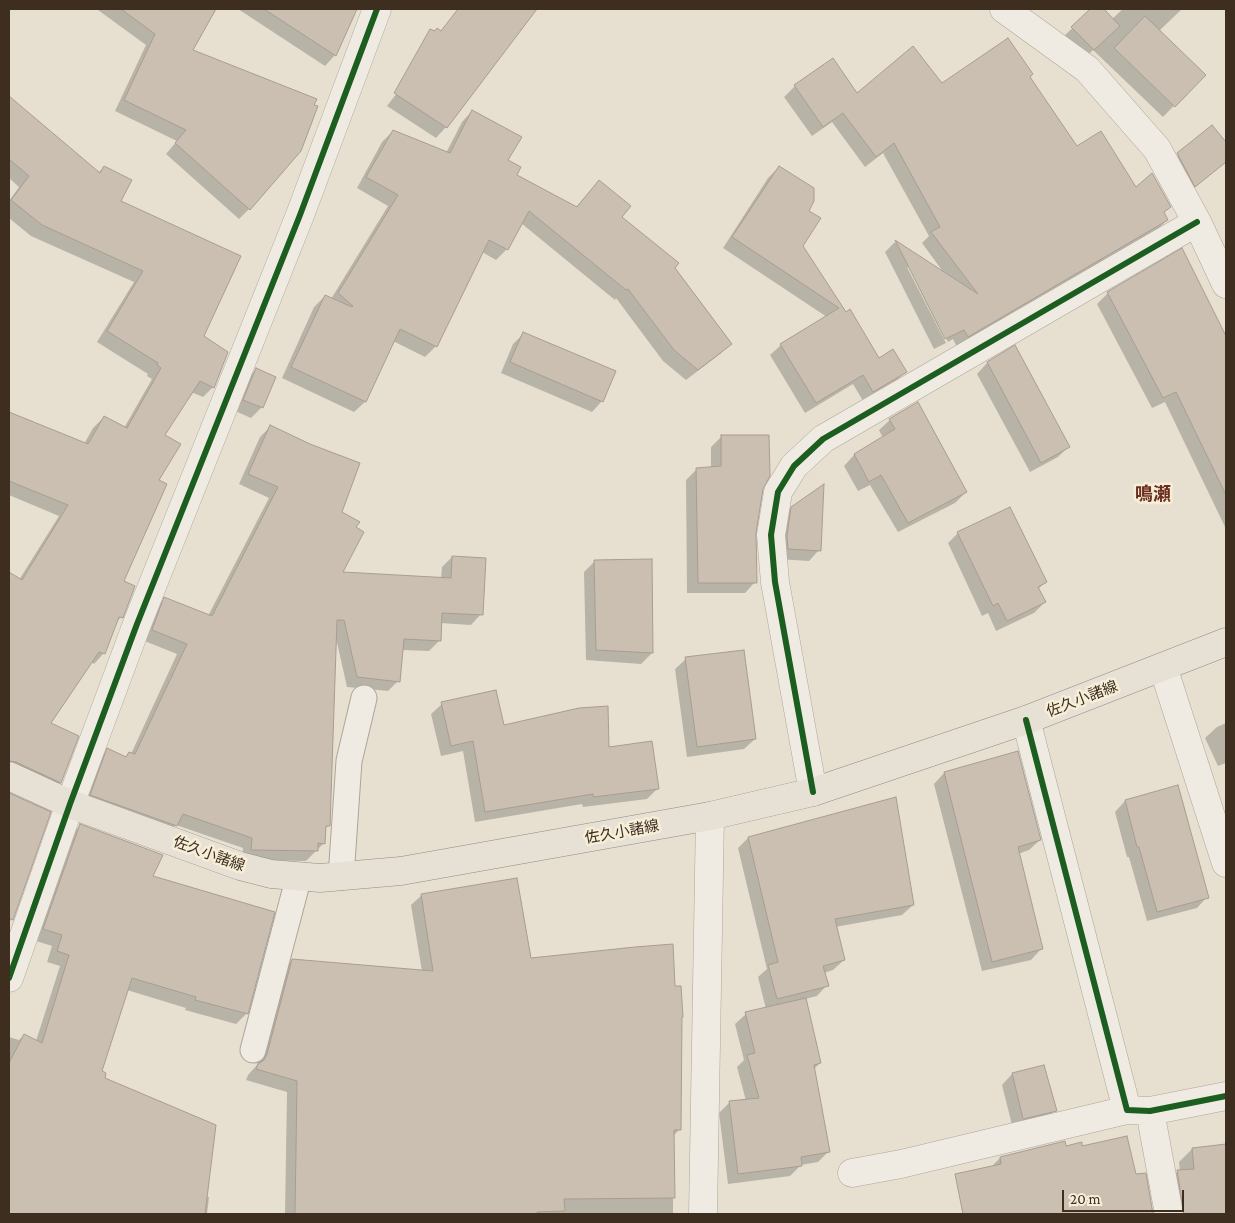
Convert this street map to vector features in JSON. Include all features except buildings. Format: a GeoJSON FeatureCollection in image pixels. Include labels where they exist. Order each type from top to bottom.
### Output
{"type":"FeatureCollection","features":[{"type":"Feature","properties":{"kind":"main road","name":"佐久小諸線"},"geometry":{"type":"LineString","coordinates":[[9,776],[70,804],[240,866],[271,874],[320,878],[402,871],[710,816],[814,792],[1026,720],[1226,642]]}},
{"type":"Feature","properties":{"kind":"street"},"geometry":{"type":"LineString","coordinates":[[9,978],[70,804],[137,624],[300,214],[377,9]]}},
{"type":"Feature","properties":{"kind":"street"},"geometry":{"type":"LineString","coordinates":[[1004,9],[1087,69],[1157,149],[1197,222],[1226,284]]}},
{"type":"Feature","properties":{"kind":"street"},"geometry":{"type":"LineString","coordinates":[[814,792],[775,582],[771,535],[778,492],[794,466],[823,439],[1197,222]]}},
{"type":"Feature","properties":{"kind":"street"},"geometry":{"type":"LineString","coordinates":[[1162,667],[1226,863]]}},
{"type":"Feature","properties":{"kind":"street"},"geometry":{"type":"LineString","coordinates":[[1026,720],[1169,1214]]}},
{"type":"Feature","properties":{"kind":"street"},"geometry":{"type":"LineString","coordinates":[[700,1214],[710,816]]}},
{"type":"Feature","properties":{"kind":"street"},"geometry":{"type":"LineString","coordinates":[[852,1173],[902,1164],[1138,1110],[1226,1096]]}},
{"type":"Feature","properties":{"kind":"lane"},"geometry":{"type":"LineString","coordinates":[[341,877],[349,761],[364,698]]}},
{"type":"Feature","properties":{"kind":"lane"},"geometry":{"type":"LineString","coordinates":[[253,1050],[299,876]]}},
{"type":"Feature","properties":{"kind":"cycle path"},"geometry":{"type":"LineString","coordinates":[[9,978],[70,804],[137,624],[300,215],[377,9]]}},
{"type":"Feature","properties":{"kind":"cycle path"},"geometry":{"type":"LineString","coordinates":[[813,792],[775,582],[771,535],[778,492],[794,466],[823,439],[1197,222]]}},
{"type":"Feature","properties":{"kind":"cycle path"},"geometry":{"type":"LineString","coordinates":[[1026,720],[1127,1110],[1150,1111],[1226,1096]]}},
{"type":"Feature","properties":{"kind":"district","name":"鳴瀬"},"geometry":{"type":"Point","coordinates":[1153,494]}}]}
